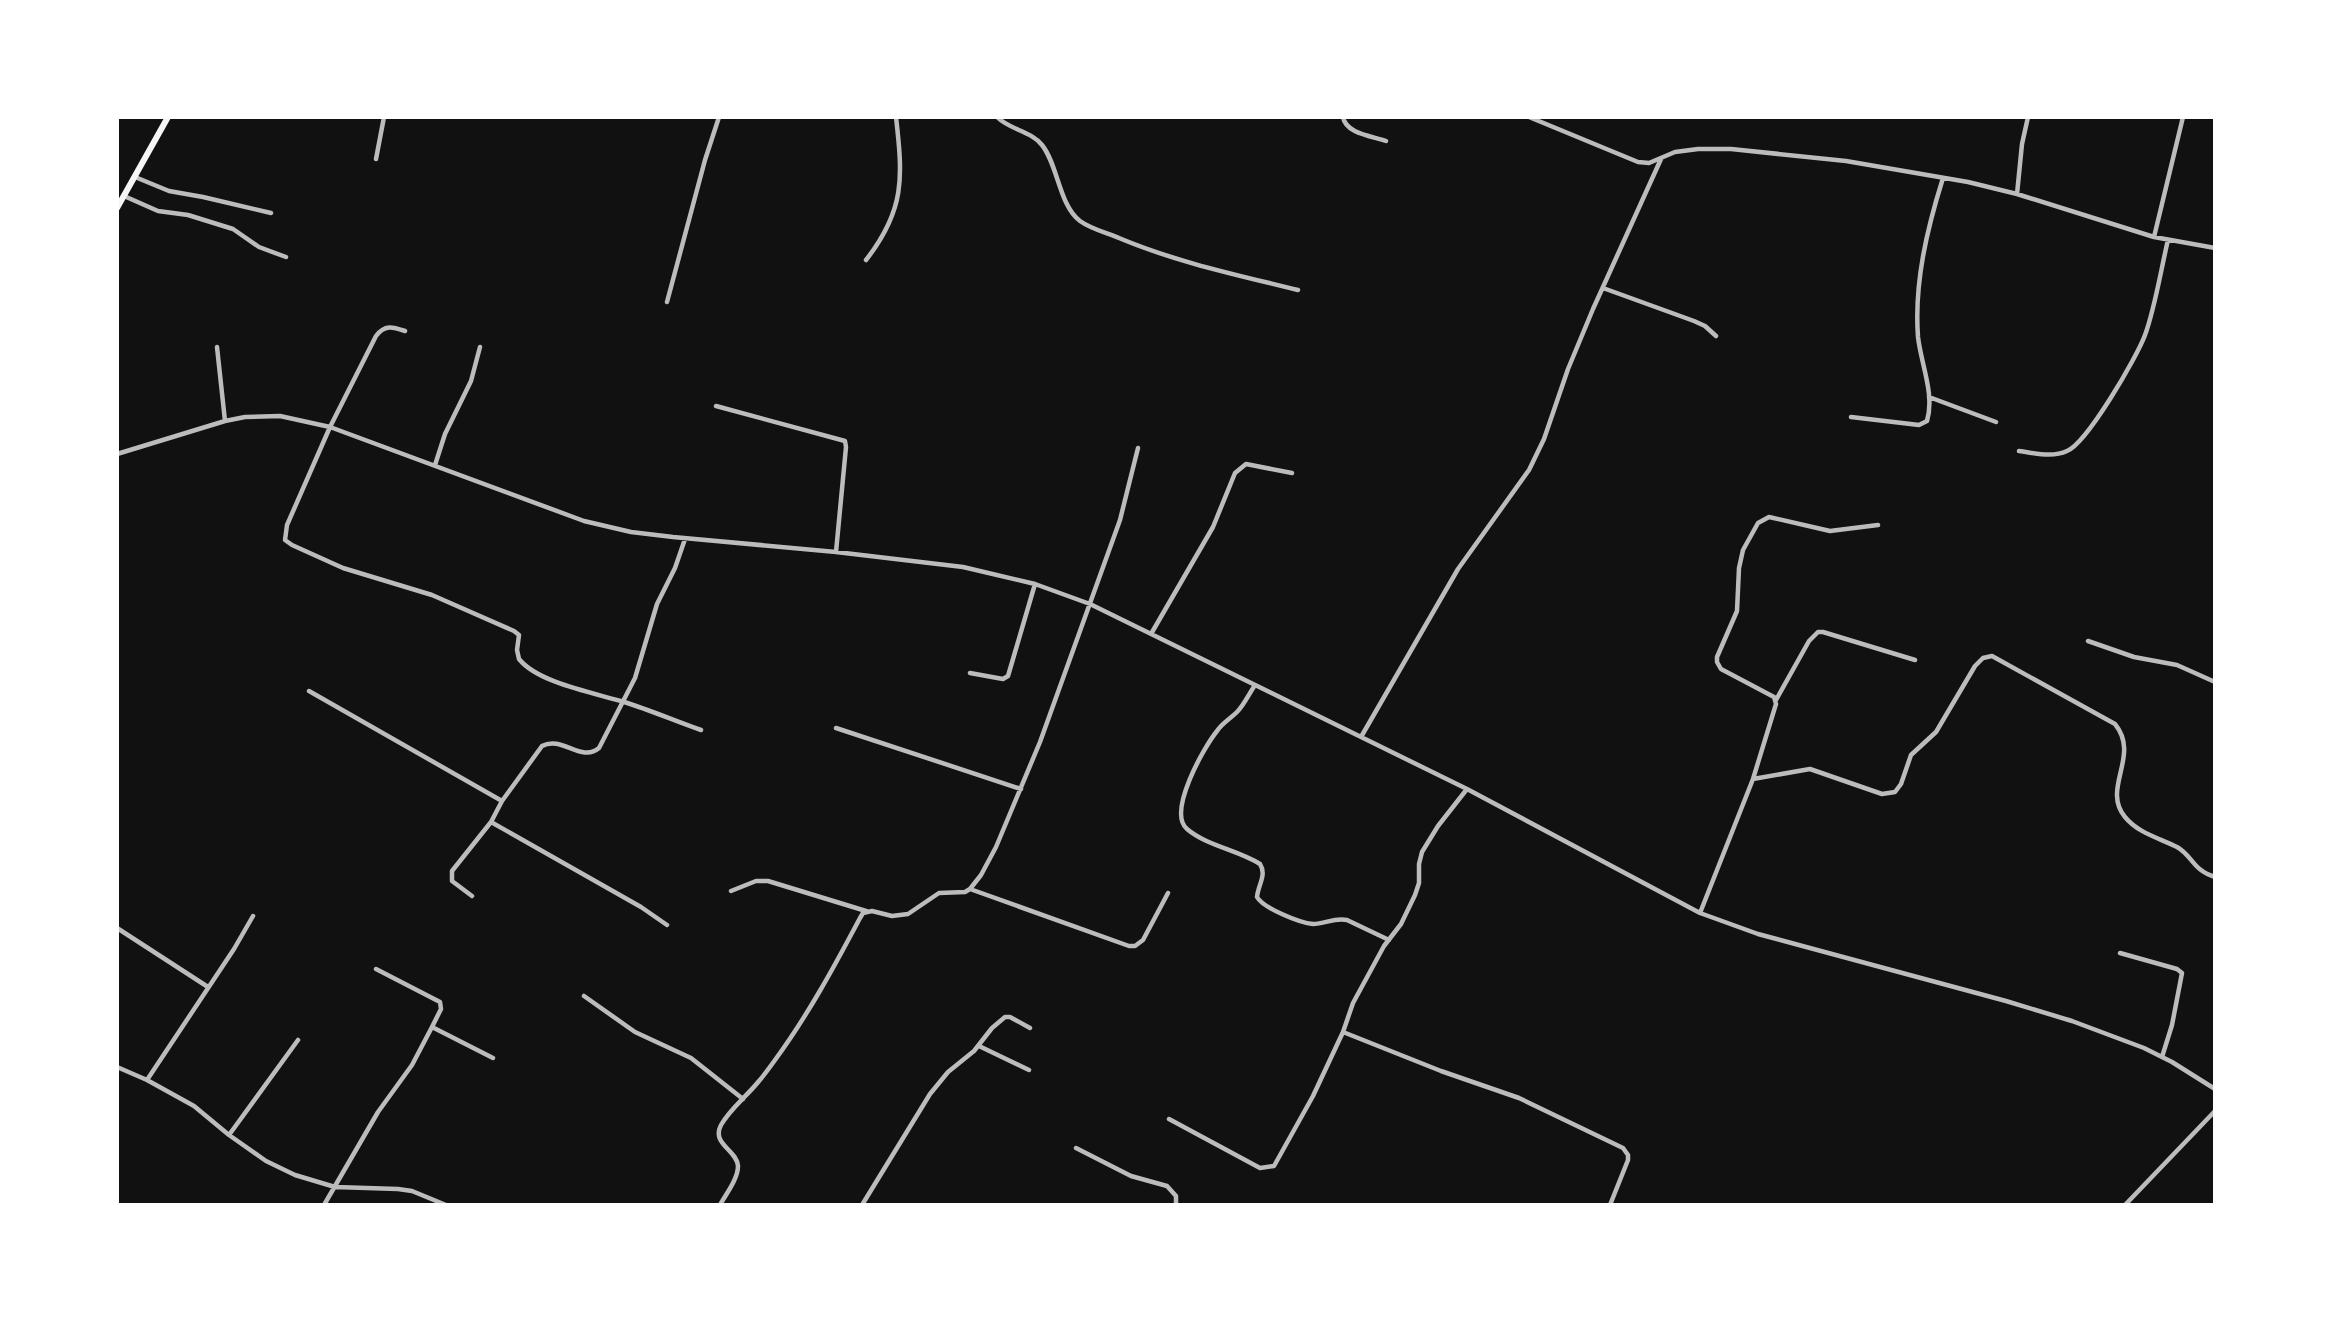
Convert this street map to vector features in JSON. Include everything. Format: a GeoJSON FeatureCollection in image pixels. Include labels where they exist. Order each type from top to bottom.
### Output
{"type":"FeatureCollection","features":[{"type":"Feature","properties":{"kind":"main road"},"geometry":{"type":"LineString","coordinates":[[117,208],[168,117]]}},
{"type":"Feature","properties":{"kind":"street"},"geometry":{"type":"LineString","coordinates":[[376,159],[384,117]]}},
{"type":"Feature","properties":{"kind":"street"},"geometry":{"type":"LineString","coordinates":[[667,302],[719,117]]}},
{"type":"Feature","properties":{"kind":"street"},"geometry":{"type":"LineString","coordinates":[[866,260],[883,238],[897,202],[900,162],[896,117]]}},
{"type":"Feature","properties":{"kind":"street"},"geometry":{"type":"LineString","coordinates":[[998,117],[1004,124],[1034,137],[1041,143],[1068,205],[1080,221],[1156,254],[1298,290]]}},
{"type":"Feature","properties":{"kind":"street"},"geometry":{"type":"LineString","coordinates":[[1343,117],[1344,124],[1349,129],[1386,141]]}},
{"type":"Feature","properties":{"kind":"street"},"geometry":{"type":"LineString","coordinates":[[1529,117],[1638,162],[1649,163],[1675,152],[1698,149],[1731,149],[1846,161],[2017,194],[2154,237],[2215,248]]}},
{"type":"Feature","properties":{"kind":"street"},"geometry":{"type":"LineString","coordinates":[[2017,194],[2022,144],[2028,117]]}},
{"type":"Feature","properties":{"kind":"street"},"geometry":{"type":"LineString","coordinates":[[2154,237],[2183,117]]}},
{"type":"Feature","properties":{"kind":"street"},"geometry":{"type":"LineString","coordinates":[[1361,737],[1458,569],[1529,470],[1544,439],[1569,369],[1603,288],[1661,158]]}},
{"type":"Feature","properties":{"kind":"street"},"geometry":{"type":"LineString","coordinates":[[134,177],[169,191],[271,214]]}},
{"type":"Feature","properties":{"kind":"street"},"geometry":{"type":"LineString","coordinates":[[1852,417],[1919,425],[1927,421],[1929,397],[1918,338],[1918,320],[1925,242],[1943,178]]}},
{"type":"Feature","properties":{"kind":"street"},"geometry":{"type":"LineString","coordinates":[[124,196],[158,211],[188,215],[233,229],[259,247],[286,257]]}},
{"type":"Feature","properties":{"kind":"street"},"geometry":{"type":"LineString","coordinates":[[2019,451],[2059,454],[2076,446],[2084,437],[2145,335],[2168,240]]}},
{"type":"Feature","properties":{"kind":"street"},"geometry":{"type":"LineString","coordinates":[[1603,288],[1694,321],[1716,336]]}},
{"type":"Feature","properties":{"kind":"street"},"geometry":{"type":"LineString","coordinates":[[405,331],[390,327],[380,330],[330,427],[284,532],[288,543],[367,577],[432,595],[471,610],[517,633],[519,659],[529,668],[569,686],[701,730]]}},
{"type":"Feature","properties":{"kind":"street"},"geometry":{"type":"LineString","coordinates":[[217,347],[226,421]]}},
{"type":"Feature","properties":{"kind":"street"},"geometry":{"type":"LineString","coordinates":[[435,465],[451,421],[471,381],[480,347]]}},
{"type":"Feature","properties":{"kind":"street"},"geometry":{"type":"LineString","coordinates":[[1929,397],[1996,422]]}},
{"type":"Feature","properties":{"kind":"street"},"geometry":{"type":"LineString","coordinates":[[716,406],[845,441],[836,552]]}},
{"type":"Feature","properties":{"kind":"street"},"geometry":{"type":"LineString","coordinates":[[117,454],[226,421],[245,417],[280,416],[330,427],[584,522],[631,532],[963,567],[1035,584],[1090,604],[1467,789],[1700,914],[1758,934],[2032,1009],[2162,1057],[2215,1089]]}},
{"type":"Feature","properties":{"kind":"street"},"geometry":{"type":"LineString","coordinates":[[731,891],[757,880],[768,881],[867,911],[900,916],[908,914],[939,893],[970,889],[996,848],[1021,789],[1120,520],[1138,448]]}},
{"type":"Feature","properties":{"kind":"street"},"geometry":{"type":"LineString","coordinates":[[1151,635],[1213,527],[1235,473],[1246,464],[1292,472]]}},
{"type":"Feature","properties":{"kind":"street"},"geometry":{"type":"LineString","coordinates":[[1776,700],[1770,694],[1721,669],[1717,662],[1737,611],[1741,557],[1758,523],[1769,517],[1837,531],[1878,525]]}},
{"type":"Feature","properties":{"kind":"street"},"geometry":{"type":"LineString","coordinates":[[472,896],[455,885],[452,871],[491,822],[502,801],[542,746],[558,743],[586,753],[599,748],[638,669],[657,604],[685,538]]}},
{"type":"Feature","properties":{"kind":"street"},"geometry":{"type":"LineString","coordinates":[[970,673],[1003,679],[1008,676],[1035,584]]}},
{"type":"Feature","properties":{"kind":"street"},"geometry":{"type":"LineString","coordinates":[[1700,914],[1753,779],[1776,700],[1809,640],[1818,632],[1823,632],[1915,660]]}},
{"type":"Feature","properties":{"kind":"street"},"geometry":{"type":"LineString","coordinates":[[2088,641],[2134,657],[2177,665],[2215,682]]}},
{"type":"Feature","properties":{"kind":"street"},"geometry":{"type":"LineString","coordinates":[[1753,779],[1810,769],[1882,794],[1895,792],[1901,784],[1911,755],[1936,732],[1975,666],[1987,656],[1996,657],[2115,724],[2120,730],[2126,752],[2117,794],[2118,803],[2126,818],[2152,837],[2178,848],[2200,871],[2215,877]]}},
{"type":"Feature","properties":{"kind":"street"},"geometry":{"type":"LineString","coordinates":[[1255,685],[1242,706],[1214,733],[1199,759],[1180,811],[1181,821],[1199,836],[1260,864],[1263,875],[1257,897],[1268,908],[1307,923],[1316,924],[1340,918],[1389,940]]}},
{"type":"Feature","properties":{"kind":"street"},"geometry":{"type":"LineString","coordinates":[[309,691],[502,801]]}},
{"type":"Feature","properties":{"kind":"street"},"geometry":{"type":"LineString","coordinates":[[836,728],[1021,789]]}},
{"type":"Feature","properties":{"kind":"street"},"geometry":{"type":"LineString","coordinates":[[1169,1119],[1260,1168],[1270,1168],[1277,1162],[1343,1032],[1353,1003],[1401,924],[1418,889],[1422,852],[1467,789]]}},
{"type":"Feature","properties":{"kind":"street"},"geometry":{"type":"LineString","coordinates":[[491,822],[641,907],[667,925]]}},
{"type":"Feature","properties":{"kind":"street"},"geometry":{"type":"LineString","coordinates":[[970,889],[1129,946],[1135,946],[1143,940],[1168,893]]}},
{"type":"Feature","properties":{"kind":"street"},"geometry":{"type":"LineString","coordinates":[[720,1205],[735,1178],[738,1164],[720,1141],[719,1130],[760,1081],[793,1035],[829,977],[860,918],[867,911]]}},
{"type":"Feature","properties":{"kind":"street"},"geometry":{"type":"LineString","coordinates":[[147,1080],[253,916]]}},
{"type":"Feature","properties":{"kind":"street"},"geometry":{"type":"LineString","coordinates":[[117,929],[208,987]]}},
{"type":"Feature","properties":{"kind":"street"},"geometry":{"type":"LineString","coordinates":[[2120,953],[2177,969],[2182,973],[2172,1025],[2162,1057]]}},
{"type":"Feature","properties":{"kind":"street"},"geometry":{"type":"LineString","coordinates":[[324,1205],[377,1112],[412,1065],[441,1009],[440,1002],[376,970]]}},
{"type":"Feature","properties":{"kind":"street"},"geometry":{"type":"LineString","coordinates":[[584,996],[635,1032],[691,1058],[743,1099]]}},
{"type":"Feature","properties":{"kind":"street"},"geometry":{"type":"LineString","coordinates":[[862,1205],[930,1094],[948,1072],[1005,1017],[1030,1028]]}},
{"type":"Feature","properties":{"kind":"street"},"geometry":{"type":"LineString","coordinates":[[432,1027],[493,1058]]}},
{"type":"Feature","properties":{"kind":"street"},"geometry":{"type":"LineString","coordinates":[[1343,1032],[1441,1071],[1519,1098],[1623,1148],[1628,1160],[1610,1205]]}},
{"type":"Feature","properties":{"kind":"street"},"geometry":{"type":"LineString","coordinates":[[229,1135],[298,1040]]}},
{"type":"Feature","properties":{"kind":"street"},"geometry":{"type":"LineString","coordinates":[[979,1045],[1029,1070]]}},
{"type":"Feature","properties":{"kind":"street"},"geometry":{"type":"LineString","coordinates":[[117,1067],[194,1106],[266,1161],[295,1175],[335,1187],[405,1190],[446,1205]]}},
{"type":"Feature","properties":{"kind":"street"},"geometry":{"type":"LineString","coordinates":[[2124,1205],[2215,1111]]}},
{"type":"Feature","properties":{"kind":"street"},"geometry":{"type":"LineString","coordinates":[[1076,1148],[1131,1176],[1167,1186],[1176,1196],[1176,1205]]}}]}
